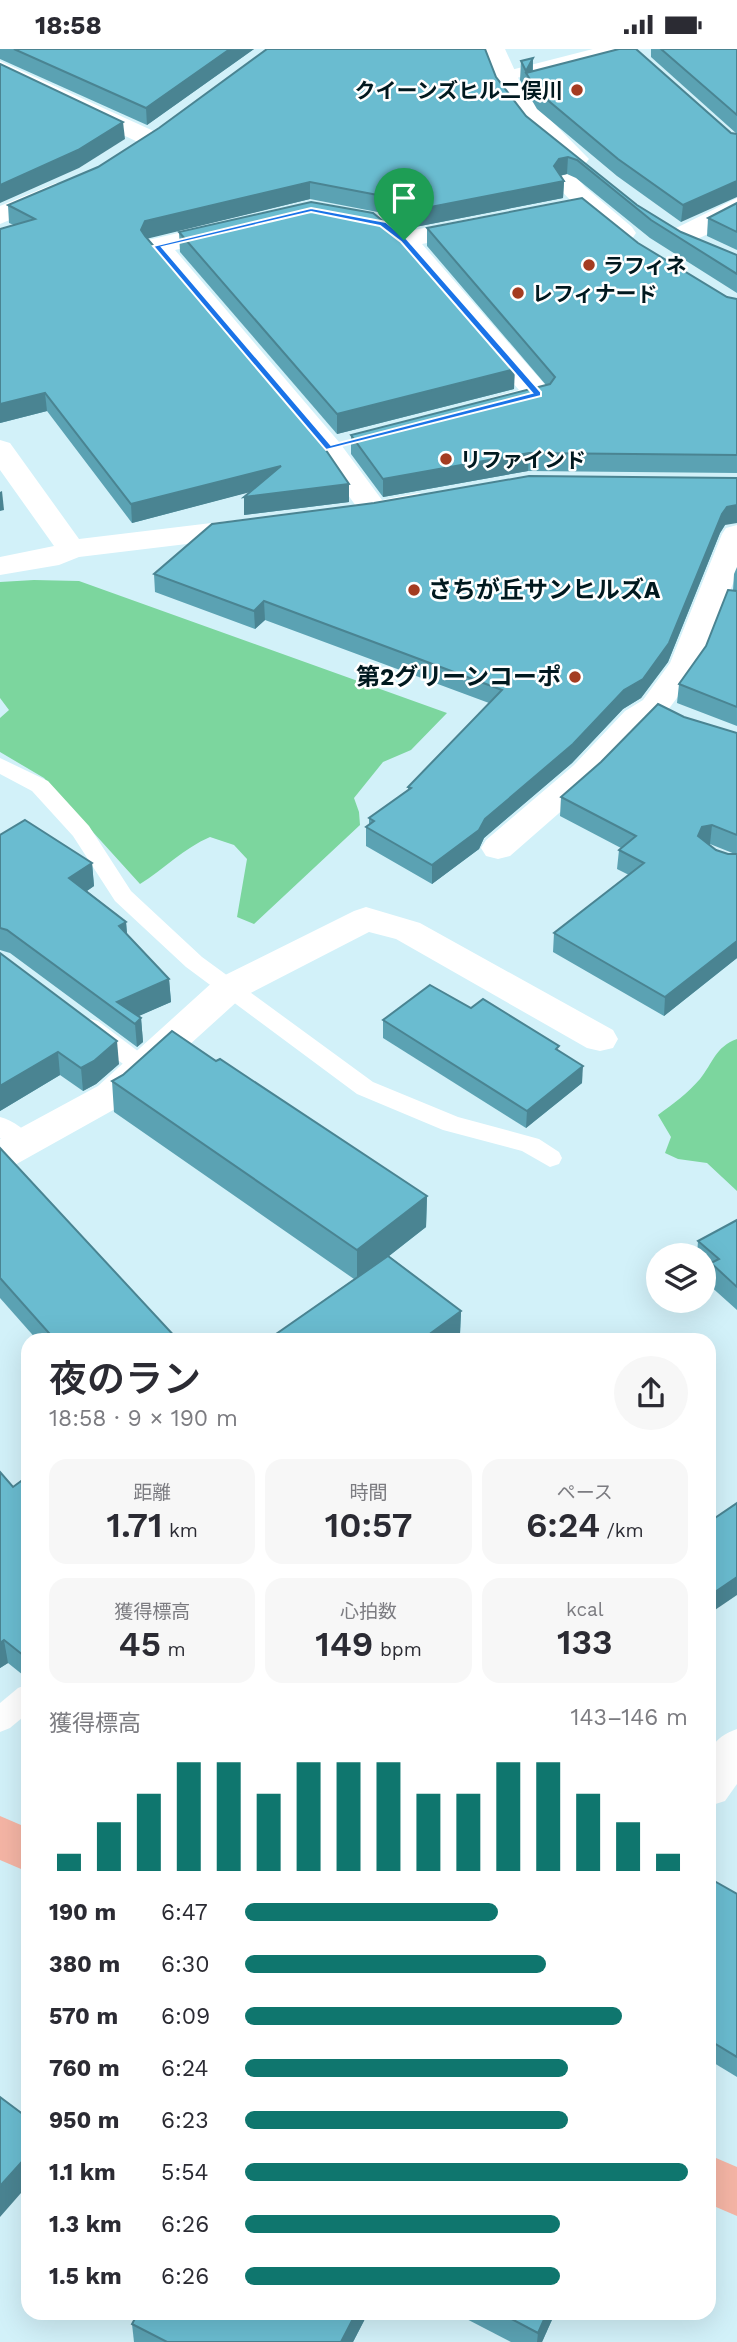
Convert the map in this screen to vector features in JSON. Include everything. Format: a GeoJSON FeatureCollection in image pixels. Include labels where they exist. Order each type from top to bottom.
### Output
{"type":"FeatureCollection","features":[{"type":"Feature","properties":{"kind":"main road"},"geometry":{"type":"LineString","coordinates":[[0,1836],[21,1848]]}},
{"type":"Feature","properties":{"kind":"main road"},"geometry":{"type":"LineString","coordinates":[[716,2182],[737,2192]]}},
{"type":"Feature","properties":{"kind":"street"},"geometry":{"type":"LineString","coordinates":[[493,49],[501,77],[526,115],[574,206],[643,248]]}},
{"type":"Feature","properties":{"kind":"street"},"geometry":{"type":"LineString","coordinates":[[0,68],[139,144],[170,123]]}},
{"type":"Feature","properties":{"kind":"street"},"geometry":{"type":"LineString","coordinates":[[526,115],[594,174]]}},
{"type":"Feature","properties":{"kind":"street"},"geometry":{"type":"LineString","coordinates":[[0,215],[76,182]]}},
{"type":"Feature","properties":{"kind":"street"},"geometry":{"type":"LineString","coordinates":[[681,236],[737,206]]}},
{"type":"Feature","properties":{"kind":"street"},"geometry":{"type":"LineString","coordinates":[[323,212],[383,224],[404,240],[538,394],[472,411]]}},
{"type":"Feature","properties":{"kind":"street"},"geometry":{"type":"LineString","coordinates":[[404,240],[509,219]]}},
{"type":"Feature","properties":{"kind":"street"},"geometry":{"type":"LineString","coordinates":[[659,221],[709,250]]}},
{"type":"Feature","properties":{"kind":"street"},"geometry":{"type":"LineString","coordinates":[[260,222],[157,246],[342,445],[374,510]]}},
{"type":"Feature","properties":{"kind":"street"},"geometry":{"type":"LineString","coordinates":[[0,449],[71,549]]}},
{"type":"Feature","properties":{"kind":"street"},"geometry":{"type":"LineString","coordinates":[[340,515],[438,499]]}},
{"type":"Feature","properties":{"kind":"street"},"geometry":{"type":"LineString","coordinates":[[0,566],[60,556],[71,549],[277,524]]}},
{"type":"Feature","properties":{"kind":"street"},"geometry":{"type":"LineString","coordinates":[[498,848],[586,772],[638,719],[654,707],[686,664],[724,600],[737,534]]}},
{"type":"Feature","properties":{"kind":"street"},"geometry":{"type":"LineString","coordinates":[[654,707],[685,721]]}},
{"type":"Feature","properties":{"kind":"street"},"geometry":{"type":"LineString","coordinates":[[8,1142],[111,1095],[228,989],[366,919],[408,931],[600,1039]]}},
{"type":"Feature","properties":{"kind":"street"},"geometry":{"type":"LineString","coordinates":[[716,1777],[737,1748]]}},
{"type":"Feature","properties":{"kind":"lane"},"geometry":{"type":"LineString","coordinates":[[501,77],[611,49]]}},
{"type":"Feature","properties":{"kind":"lane"},"geometry":{"type":"LineString","coordinates":[[0,765],[40,786],[81,831],[123,896],[194,963],[365,1088],[451,1124],[530,1145],[550,1158]]}},
{"type":"Feature","properties":{"kind":"lane"},"geometry":{"type":"LineString","coordinates":[[77,1017],[142,1067]]}},
{"type":"Feature","properties":{"kind":"lane"},"geometry":{"type":"LineString","coordinates":[[0,1720],[21,1702]]}},
{"type":"Feature","properties":{"kind":"green space"},"geometry":{"type":"Polygon","coordinates":[[[79,581],[447,713],[411,750],[383,762],[354,798],[360,825],[254,924],[237,917],[247,859],[234,845],[210,837],[191,847],[140,884],[44,778],[0,752],[0,718],[9,710],[0,698],[0,582],[79,581]]]}},
{"type":"Feature","properties":{"kind":"green space"},"geometry":{"type":"Polygon","coordinates":[[[737,1039],[737,1191],[707,1163],[678,1159],[665,1153],[671,1137],[658,1115],[695,1084],[724,1046],[737,1039]]]}},
{"type":"Feature","properties":{"kind":"building"},"geometry":{"type":"Polygon","coordinates":[[[14,49],[230,49],[146,108],[14,49]]]}},
{"type":"Feature","properties":{"kind":"building"},"geometry":{"type":"Polygon","coordinates":[[[267,49],[485,49],[496,77],[526,116],[637,205],[681,232],[737,255],[737,274],[651,220],[577,160],[568,157],[559,159],[554,166],[564,181],[410,211],[393,198],[310,182],[145,221],[141,230],[145,236],[317,437],[349,484],[244,497],[281,466],[131,504],[45,393],[0,404],[0,229],[35,219],[8,205],[98,167],[159,128],[267,49]]]}},
{"type":"Feature","properties":{"kind":"building"},"geometry":{"type":"Polygon","coordinates":[[[619,49],[636,49],[731,133],[737,134],[737,181],[683,205],[618,159],[538,92],[526,73],[619,49]]]}},
{"type":"Feature","properties":{"kind":"building"},"geometry":{"type":"Polygon","coordinates":[[[661,49],[737,49],[737,115],[661,49]]]}},
{"type":"Feature","properties":{"kind":"building"},"geometry":{"type":"Polygon","coordinates":[[[533,58],[526,71],[521,61],[533,58]]]}},
{"type":"Feature","properties":{"kind":"building"},"geometry":{"type":"Polygon","coordinates":[[[0,64],[123,122],[78,150],[0,185],[0,64]]]}},
{"type":"Feature","properties":{"kind":"building"},"geometry":{"type":"Polygon","coordinates":[[[582,198],[638,243],[727,297],[737,299],[737,455],[529,453],[383,479],[351,435],[550,384],[555,377],[427,228],[582,198]]]}},
{"type":"Feature","properties":{"kind":"building"},"geometry":{"type":"Polygon","coordinates":[[[311,202],[373,213],[393,229],[515,369],[337,414],[179,232],[311,202]]]}},
{"type":"Feature","properties":{"kind":"building"},"geometry":{"type":"Polygon","coordinates":[[[737,203],[737,232],[708,218],[737,203]]]}},
{"type":"Feature","properties":{"kind":"building"},"geometry":{"type":"Polygon","coordinates":[[[529,476],[737,478],[737,505],[727,507],[722,514],[669,643],[643,679],[624,690],[573,744],[485,819],[479,830],[432,865],[366,827],[374,821],[369,818],[411,788],[408,787],[502,690],[264,601],[254,611],[154,574],[212,524],[374,503],[529,476]]]}},
{"type":"Feature","properties":{"kind":"building"},"geometry":{"type":"Polygon","coordinates":[[[728,590],[737,591],[737,707],[679,684],[706,646],[728,590]]]}},
{"type":"Feature","properties":{"kind":"building"},"geometry":{"type":"Polygon","coordinates":[[[658,704],[684,717],[737,733],[737,835],[712,825],[702,827],[698,836],[716,850],[737,854],[737,941],[665,997],[554,933],[644,863],[619,850],[636,836],[561,797],[601,762],[658,704]]]}},
{"type":"Feature","properties":{"kind":"building"},"geometry":{"type":"Polygon","coordinates":[[[25,820],[92,863],[69,878],[126,922],[119,926],[169,979],[117,1002],[141,1018],[135,1024],[7,930],[0,928],[0,835],[25,820]]]}},
{"type":"Feature","properties":{"kind":"building"},"geometry":{"type":"Polygon","coordinates":[[[0,953],[117,1041],[94,1061],[81,1068],[58,1052],[0,1086],[0,953]]]}},
{"type":"Feature","properties":{"kind":"building"},"geometry":{"type":"Polygon","coordinates":[[[430,985],[471,1008],[483,999],[559,1046],[556,1049],[583,1066],[527,1111],[383,1020],[430,985]]]}},
{"type":"Feature","properties":{"kind":"building"},"geometry":{"type":"Polygon","coordinates":[[[172,1031],[216,1061],[220,1059],[427,1196],[357,1250],[112,1081],[123,1075],[172,1031]]]}},
{"type":"Feature","properties":{"kind":"building"},"geometry":{"type":"Polygon","coordinates":[[[0,1148],[172,1333],[49,1333],[0,1278],[0,1148]]]}},
{"type":"Feature","properties":{"kind":"building"},"geometry":{"type":"Polygon","coordinates":[[[737,1220],[737,1287],[716,1268],[716,1260],[719,1259],[716,1256],[716,1243],[698,1241],[737,1220]]]}},
{"type":"Feature","properties":{"kind":"building"},"geometry":{"type":"Polygon","coordinates":[[[388,1256],[461,1311],[431,1333],[277,1333],[388,1256]]]}},
{"type":"Feature","properties":{"kind":"building"},"geometry":{"type":"Polygon","coordinates":[[[0,1472],[13,1487],[21,1481],[21,1653],[4,1640],[0,1643],[0,1472]]]}},
{"type":"Feature","properties":{"kind":"building"},"geometry":{"type":"Polygon","coordinates":[[[737,1503],[737,1577],[716,1591],[716,1517],[737,1503]]]}},
{"type":"Feature","properties":{"kind":"building"},"geometry":{"type":"Polygon","coordinates":[[[716,1882],[737,1894],[737,2057],[716,2044],[716,1882]]]}},
{"type":"Feature","properties":{"kind":"building"},"geometry":{"type":"Polygon","coordinates":[[[0,2097],[21,2113],[21,2163],[0,2186],[0,2097]]]}},
{"type":"Feature","properties":{"kind":"building"},"geometry":{"type":"Polygon","coordinates":[[[134,2320],[352,2320],[341,2342],[167,2342],[132,2324],[134,2320]]]}},
{"type":"Feature","properties":{"kind":"building"},"geometry":{"type":"Polygon","coordinates":[[[513,2320],[544,2320],[538,2333],[513,2320]]]}},
{"type":"Feature","properties":{"kind":"place","name":"クイーンズヒル二俣川"},"geometry":{"type":"Point","coordinates":[577,90]}},
{"type":"Feature","properties":{"kind":"place","name":"ラフィネ"},"geometry":{"type":"Point","coordinates":[589,265]}},
{"type":"Feature","properties":{"kind":"place","name":"レフィナード"},"geometry":{"type":"Point","coordinates":[518,293]}},
{"type":"Feature","properties":{"kind":"place","name":"リファインド"},"geometry":{"type":"Point","coordinates":[446,459]}},
{"type":"Feature","properties":{"kind":"place","name":"さちが丘サンヒルズA"},"geometry":{"type":"Point","coordinates":[414,590]}},
{"type":"Feature","properties":{"kind":"place","name":"第2グリーンコーポ"},"geometry":{"type":"Point","coordinates":[575,677]}},
{"type":"Feature","properties":{"kind":"route"},"geometry":{"type":"LineString","coordinates":[[311,210],[383,224],[404,240],[538,394],[329,448],[157,246],[311,210]]}}]}
